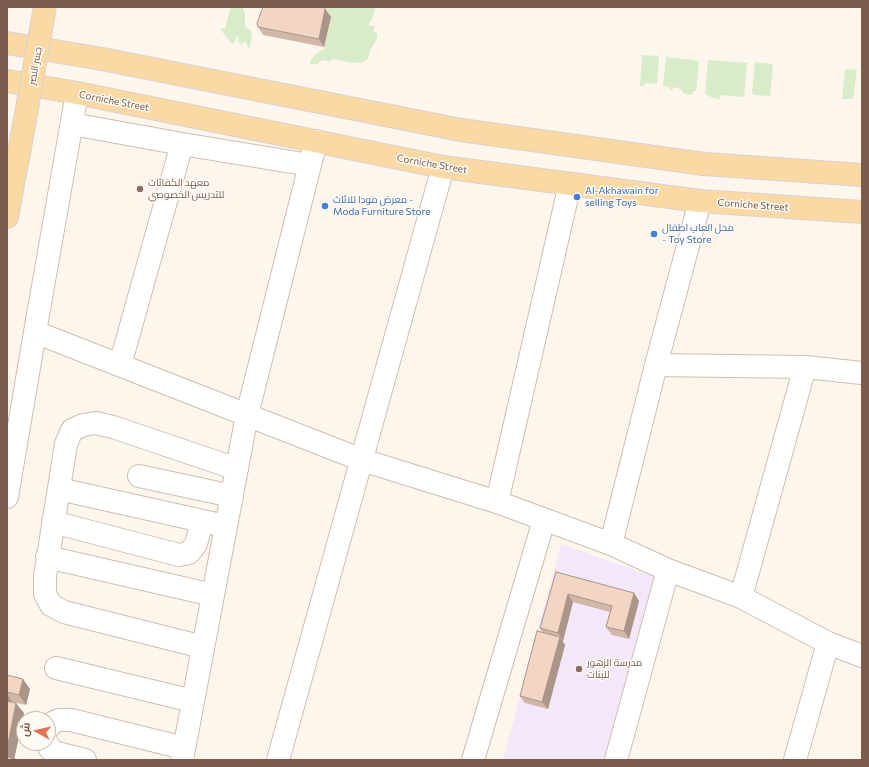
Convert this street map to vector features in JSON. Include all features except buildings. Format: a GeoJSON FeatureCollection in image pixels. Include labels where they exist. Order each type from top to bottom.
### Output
{"type":"FeatureCollection","features":[{"type":"Feature","properties":{"kind":"main road","name":"جسر النصر"},"geometry":{"type":"LineString","coordinates":[[7,217],[45,7]]}},
{"type":"Feature","properties":{"kind":"main road"},"geometry":{"type":"LineString","coordinates":[[7,43],[102,59],[461,130],[704,164],[862,175]]}},
{"type":"Feature","properties":{"kind":"main road","name":"Corniche Street"},"geometry":{"type":"LineString","coordinates":[[7,81],[77,93],[443,167],[700,201],[862,212]]}},
{"type":"Feature","properties":{"kind":"street"},"geometry":{"type":"LineString","coordinates":[[7,497],[77,93]]}},
{"type":"Feature","properties":{"kind":"street"},"geometry":{"type":"LineString","coordinates":[[72,124],[310,165]]}},
{"type":"Feature","properties":{"kind":"street"},"geometry":{"type":"LineString","coordinates":[[56,721],[71,720],[183,754],[247,415],[316,141]]}},
{"type":"Feature","properties":{"kind":"street"},"geometry":{"type":"LineString","coordinates":[[120,365],[182,144]]}},
{"type":"Feature","properties":{"kind":"street"},"geometry":{"type":"LineString","coordinates":[[278,760],[443,167]]}},
{"type":"Feature","properties":{"kind":"street"},"geometry":{"type":"LineString","coordinates":[[497,502],[570,184]]}},
{"type":"Feature","properties":{"kind":"street"},"geometry":{"type":"LineString","coordinates":[[611,544],[656,365],[700,201]]}},
{"type":"Feature","properties":{"kind":"street"},"geometry":{"type":"LineString","coordinates":[[35,332],[362,460],[497,502],[611,544],[668,570],[740,597],[828,643],[862,656]]}},
{"type":"Feature","properties":{"kind":"street"},"geometry":{"type":"LineString","coordinates":[[656,365],[805,367],[862,373]]}},
{"type":"Feature","properties":{"kind":"street"},"geometry":{"type":"LineString","coordinates":[[740,597],[805,367]]}},
{"type":"Feature","properties":{"kind":"street"},"geometry":{"type":"LineString","coordinates":[[203,647],[64,612],[51,605],[45,594],[45,576],[66,444],[72,430],[83,425],[96,423],[113,427],[237,469]]}},
{"type":"Feature","properties":{"kind":"street"},"geometry":{"type":"LineString","coordinates":[[139,476],[232,496]]}},
{"type":"Feature","properties":{"kind":"street"},"geometry":{"type":"LineString","coordinates":[[59,489],[226,527]]}},
{"type":"Feature","properties":{"kind":"street"},"geometry":{"type":"LineString","coordinates":[[474,760],[544,520]]}},
{"type":"Feature","properties":{"kind":"street"},"geometry":{"type":"LineString","coordinates":[[54,522],[179,555],[189,553],[196,544],[202,521]]}},
{"type":"Feature","properties":{"kind":"street"},"geometry":{"type":"LineString","coordinates":[[47,557],[213,595]]}},
{"type":"Feature","properties":{"kind":"street"},"geometry":{"type":"LineString","coordinates":[[616,760],[668,570]]}},
{"type":"Feature","properties":{"kind":"street"},"geometry":{"type":"LineString","coordinates":[[795,760],[828,643]]}},
{"type":"Feature","properties":{"kind":"street"},"geometry":{"type":"LineString","coordinates":[[56,668],[193,701]]}},
{"type":"Feature","properties":{"kind":"street"},"geometry":{"type":"LineString","coordinates":[[54,751],[85,760]]}},
{"type":"Feature","properties":{"kind":"shaded area","name":"مدرسة الزهور للبنات"},"geometry":{"type":"Polygon","coordinates":[[[561,544],[655,577],[605,760],[503,760],[561,544]]]}},
{"type":"Feature","properties":{"kind":"green space"},"geometry":{"type":"Polygon","coordinates":[[[231,7],[243,7],[245,12],[245,27],[250,30],[252,37],[250,48],[247,47],[245,42],[243,42],[242,46],[240,42],[238,42],[239,37],[237,36],[232,44],[220,29],[225,28],[231,7]]]}},
{"type":"Feature","properties":{"kind":"green space"},"geometry":{"type":"Polygon","coordinates":[[[286,7],[374,7],[375,10],[372,19],[368,25],[373,25],[375,27],[373,31],[377,33],[377,38],[368,59],[363,62],[353,63],[333,59],[329,62],[326,60],[317,64],[310,64],[310,61],[316,54],[324,49],[331,17],[328,13],[286,7]]]}},
{"type":"Feature","properties":{"kind":"green space"},"geometry":{"type":"Polygon","coordinates":[[[642,55],[659,56],[657,84],[646,83],[643,86],[640,86],[642,55]]]}},
{"type":"Feature","properties":{"kind":"green space"},"geometry":{"type":"Polygon","coordinates":[[[666,57],[699,61],[696,91],[694,91],[691,95],[683,93],[681,89],[674,87],[670,90],[669,87],[663,86],[666,57]]]}},
{"type":"Feature","properties":{"kind":"green space"},"geometry":{"type":"Polygon","coordinates":[[[708,60],[747,63],[744,97],[721,95],[720,99],[713,98],[705,94],[708,60]]]}},
{"type":"Feature","properties":{"kind":"green space"},"geometry":{"type":"Polygon","coordinates":[[[755,62],[773,64],[770,96],[754,95],[752,92],[755,62]]]}},
{"type":"Feature","properties":{"kind":"green space"},"geometry":{"type":"Polygon","coordinates":[[[845,69],[857,70],[853,99],[842,99],[845,69]]]}},
{"type":"Feature","properties":{"kind":"place","name":"معهد الكفائات للتدريس الخصوصي"},"geometry":{"type":"Point","coordinates":[140,189]}},
{"type":"Feature","properties":{"kind":"place","name":"Al-Akhawain for selling Toys"},"geometry":{"type":"Point","coordinates":[577,197]}},
{"type":"Feature","properties":{"kind":"place","name":"معرض مودا للاثاث - Moda Furniture Store"},"geometry":{"type":"Point","coordinates":[325,206]}},
{"type":"Feature","properties":{"kind":"place","name":"محل العاب اطفال - Toy Store"},"geometry":{"type":"Point","coordinates":[654,234]}},
{"type":"Feature","properties":{"kind":"place","name":"مدرسة الزهور للبنات"},"geometry":{"type":"Point","coordinates":[579,669]}}]}
